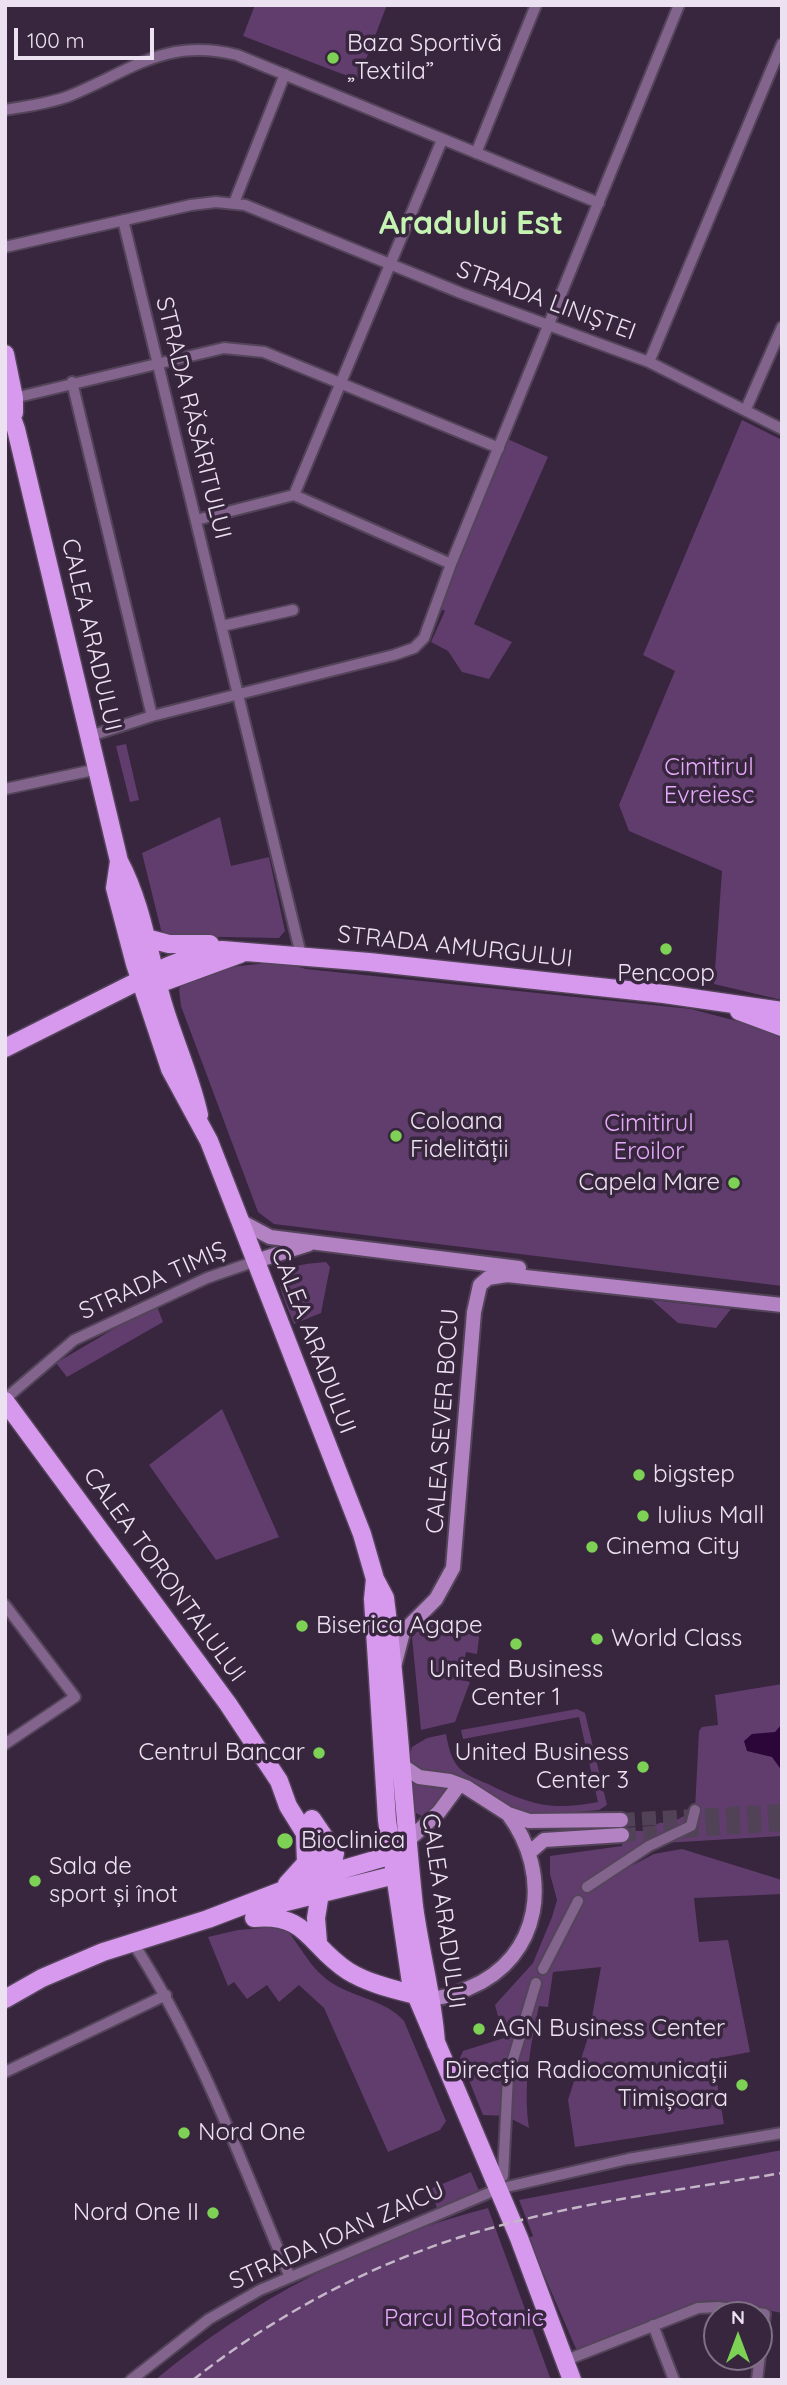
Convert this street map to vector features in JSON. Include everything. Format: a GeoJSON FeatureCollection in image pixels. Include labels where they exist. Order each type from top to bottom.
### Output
{"type":"FeatureCollection","features":[{"type":"Feature","properties":{"kind":"main road","name":"CALEA ARADULUI"},"geometry":{"type":"LineString","coordinates":[[5,354],[13,420],[119,861],[131,884],[146,937],[149,981]]}},
{"type":"Feature","properties":{"kind":"main road","name":"CALEA ARADULUI"},"geometry":{"type":"LineString","coordinates":[[119,861],[115,888],[149,981],[170,1069],[181,1095],[200,1122],[362,1534],[375,1579],[385,1598],[407,1842],[421,1952],[423,1997]]}},
{"type":"Feature","properties":{"kind":"main road"},"geometry":{"type":"LineString","coordinates":[[146,937],[169,944],[206,943],[222,950]]}},
{"type":"Feature","properties":{"kind":"main road","name":"STRADA AMURGULUI"},"geometry":{"type":"LineString","coordinates":[[149,981],[190,956],[222,950],[240,954],[301,955],[664,994],[782,1011]]}},
{"type":"Feature","properties":{"kind":"main road","name":"STRADA AMURGULUI"},"geometry":{"type":"LineString","coordinates":[[149,981],[240,954]]}},
{"type":"Feature","properties":{"kind":"main road"},"geometry":{"type":"LineString","coordinates":[[5,1048],[149,981]]}},
{"type":"Feature","properties":{"kind":"main road","name":"STRADA AMURGULUI"},"geometry":{"type":"LineString","coordinates":[[664,994],[719,1005],[782,1027]]}},
{"type":"Feature","properties":{"kind":"main road"},"geometry":{"type":"LineString","coordinates":[[240,1221],[265,1236],[464,1262],[782,1297]]}},
{"type":"Feature","properties":{"kind":"main road"},"geometry":{"type":"LineString","coordinates":[[256,1261],[317,1243]]}},
{"type":"Feature","properties":{"kind":"main road"},"geometry":{"type":"LineString","coordinates":[[464,1262],[480,1285]]}},
{"type":"Feature","properties":{"kind":"main road","name":"CALEA SEVER BOCU"},"geometry":{"type":"LineString","coordinates":[[394,1679],[403,1632],[436,1599],[453,1568],[474,1306],[480,1285],[488,1278],[507,1275],[782,1305]]}},
{"type":"Feature","properties":{"kind":"main road","name":"CALEA TORONTALULUI"},"geometry":{"type":"LineString","coordinates":[[5,1400],[219,1693],[279,1781],[299,1800],[335,1853]]}},
{"type":"Feature","properties":{"kind":"main road","name":"CALEA ARADULUI"},"geometry":{"type":"LineString","coordinates":[[375,1579],[379,1695],[392,1855],[403,1943],[436,2043],[501,2182],[572,2380]]}},
{"type":"Feature","properties":{"kind":"main road"},"geometry":{"type":"LineString","coordinates":[[400,1764],[419,1777],[459,1784],[473,1790],[508,1814],[537,1822],[622,1827],[544,1840],[530,1852]]}},
{"type":"Feature","properties":{"kind":"main road","name":"CALEA TORONTALULUI"},"geometry":{"type":"LineString","coordinates":[[279,1781],[288,1806],[314,1842],[328,1873]]}},
{"type":"Feature","properties":{"kind":"main road"},"geometry":{"type":"LineString","coordinates":[[5,1998],[59,1971],[133,1943],[208,1919],[328,1873],[392,1855],[439,1812],[459,1784]]}},
{"type":"Feature","properties":{"kind":"main road"},"geometry":{"type":"LineString","coordinates":[[231,1916],[288,1919],[352,1973],[423,1997],[476,1986],[511,1961],[532,1916],[536,1885],[530,1852],[508,1814]]}},
{"type":"Feature","properties":{"kind":"main road"},"geometry":{"type":"LineString","coordinates":[[279,1891],[295,1878],[306,1863],[307,1847],[300,1823]]}},
{"type":"Feature","properties":{"kind":"main road"},"geometry":{"type":"LineString","coordinates":[[318,1943],[316,1918],[335,1853],[372,1860]]}},
{"type":"Feature","properties":{"kind":"main road"},"geometry":{"type":"LineString","coordinates":[[208,1919],[322,1894],[405,1871],[410,1864],[405,1858],[392,1855]]}},
{"type":"Feature","properties":{"kind":"street"},"geometry":{"type":"LineString","coordinates":[[477,153],[536,5]]}},
{"type":"Feature","properties":{"kind":"street"},"geometry":{"type":"LineString","coordinates":[[90,736],[152,716],[414,648],[424,638],[451,564],[679,5]]}},
{"type":"Feature","properties":{"kind":"street"},"geometry":{"type":"LineString","coordinates":[[649,362],[782,44]]}},
{"type":"Feature","properties":{"kind":"street"},"geometry":{"type":"LineString","coordinates":[[5,110],[67,97],[122,69],[175,50],[228,53],[599,203]]}},
{"type":"Feature","properties":{"kind":"street"},"geometry":{"type":"LineString","coordinates":[[234,203],[285,74]]}},
{"type":"Feature","properties":{"kind":"street"},"geometry":{"type":"LineString","coordinates":[[294,495],[442,139]]}},
{"type":"Feature","properties":{"kind":"street","name":"STRADA LINIȘTEI"},"geometry":{"type":"LineString","coordinates":[[5,247],[191,205],[234,203],[549,327],[649,362],[782,429]]}},
{"type":"Feature","properties":{"kind":"street","name":"STRADA RĂSĂRITULUI"},"geometry":{"type":"LineString","coordinates":[[123,220],[301,955]]}},
{"type":"Feature","properties":{"kind":"street"},"geometry":{"type":"LineString","coordinates":[[746,409],[782,327]]}},
{"type":"Feature","properties":{"kind":"street"},"geometry":{"type":"LineString","coordinates":[[10,399],[72,382],[224,348],[264,352],[499,448]]}},
{"type":"Feature","properties":{"kind":"street"},"geometry":{"type":"LineString","coordinates":[[72,382],[152,716]]}},
{"type":"Feature","properties":{"kind":"street"},"geometry":{"type":"LineString","coordinates":[[196,520],[294,495],[451,564]]}},
{"type":"Feature","properties":{"kind":"street"},"geometry":{"type":"LineString","coordinates":[[222,626],[293,610]]}},
{"type":"Feature","properties":{"kind":"street"},"geometry":{"type":"LineString","coordinates":[[5,789],[98,769]]}},
{"type":"Feature","properties":{"kind":"street","name":"STRADA TIMIȘ"},"geometry":{"type":"LineString","coordinates":[[5,1400],[74,1340],[160,1298],[256,1261]]}},
{"type":"Feature","properties":{"kind":"street"},"geometry":{"type":"LineString","coordinates":[[5,1605],[75,1697],[5,1744]]}},
{"type":"Feature","properties":{"kind":"street"},"geometry":{"type":"LineString","coordinates":[[587,1887],[649,1846],[691,1826],[695,1810]]}},
{"type":"Feature","properties":{"kind":"street"},"geometry":{"type":"LineString","coordinates":[[542,1969],[578,1900]]}},
{"type":"Feature","properties":{"kind":"street"},"geometry":{"type":"LineString","coordinates":[[133,1943],[166,1995],[196,2053],[289,2275]]}},
{"type":"Feature","properties":{"kind":"street"},"geometry":{"type":"LineString","coordinates":[[501,2182],[508,2076],[536,1983]]}},
{"type":"Feature","properties":{"kind":"street"},"geometry":{"type":"LineString","coordinates":[[5,2072],[166,1995]]}},
{"type":"Feature","properties":{"kind":"street","name":"STRADA IOAN ZAICU"},"geometry":{"type":"LineString","coordinates":[[131,2380],[218,2313],[289,2275],[501,2182],[782,2133]]}},
{"type":"Feature","properties":{"kind":"street"},"geometry":{"type":"LineString","coordinates":[[564,2361],[708,2306],[765,2314],[757,2380]]}},
{"type":"Feature","properties":{"kind":"street"},"geometry":{"type":"LineString","coordinates":[[653,2325],[674,2380]]}},
{"type":"Feature","properties":{"kind":"green space","name":"Baza Sportivă „Textila”"},"geometry":{"type":"Polygon","coordinates":[[[255,5],[387,5],[358,80],[243,36],[255,5]]]}},
{"type":"Feature","properties":{"kind":"green space","name":"Cimitirul Evreiesc"},"geometry":{"type":"Polygon","coordinates":[[[742,420],[782,440],[782,1000],[714,984],[722,871],[629,831],[619,805],[675,671],[643,655],[742,420]]]}},
{"type":"Feature","properties":{"kind":"green space"},"geometry":{"type":"Polygon","coordinates":[[[503,437],[548,457],[474,624],[512,642],[489,679],[462,672],[448,651],[431,642],[445,611],[435,606],[503,437]]]}},
{"type":"Feature","properties":{"kind":"green space"},"geometry":{"type":"Polygon","coordinates":[[[126,744],[139,800],[130,802],[116,746],[126,744]]]}},
{"type":"Feature","properties":{"kind":"green space"},"geometry":{"type":"Polygon","coordinates":[[[220,817],[231,866],[269,857],[285,931],[279,938],[169,936],[161,930],[142,853],[220,817]]]}},
{"type":"Feature","properties":{"kind":"green space","name":"Cimitirul Eroilor"},"geometry":{"type":"Polygon","coordinates":[[[285,963],[306,969],[691,1009],[782,1033],[782,1286],[274,1224],[258,1212],[181,1006],[179,989],[198,976],[212,971],[244,965],[285,963]]]}},
{"type":"Feature","properties":{"kind":"green space"},"geometry":{"type":"Polygon","coordinates":[[[326,1262],[330,1267],[321,1313],[294,1324],[280,1284],[280,1276],[293,1267],[326,1262]]]}},
{"type":"Feature","properties":{"kind":"green space"},"geometry":{"type":"Polygon","coordinates":[[[652,1300],[731,1309],[716,1328],[678,1323],[652,1300]]]}},
{"type":"Feature","properties":{"kind":"green space"},"geometry":{"type":"Polygon","coordinates":[[[156,1304],[163,1322],[67,1377],[56,1363],[156,1304]]]}},
{"type":"Feature","properties":{"kind":"green space"},"geometry":{"type":"Polygon","coordinates":[[[222,1409],[279,1537],[216,1560],[149,1465],[222,1409]]]}},
{"type":"Feature","properties":{"kind":"green space"},"geometry":{"type":"Polygon","coordinates":[[[432,1617],[475,1630],[479,1637],[477,1654],[466,1652],[461,1680],[470,1682],[455,1722],[421,1730],[412,1637],[432,1617]]]}},
{"type":"Feature","properties":{"kind":"green space"},"geometry":{"type":"Polygon","coordinates":[[[782,1684],[782,1836],[663,1843],[633,1865],[654,1854],[682,1849],[782,1880],[782,1894],[694,1898],[699,1942],[728,1940],[750,2052],[713,2059],[724,2124],[575,2147],[568,2100],[589,2034],[601,1967],[553,1972],[548,2007],[539,2006],[530,2052],[527,2082],[529,2128],[506,2116],[483,2115],[460,2058],[463,2051],[504,2038],[495,2005],[533,1963],[557,1900],[550,1874],[550,1856],[622,1846],[621,1825],[636,1831],[646,1831],[659,1823],[673,1822],[695,1810],[699,1731],[702,1727],[718,1725],[715,1695],[782,1684]]]}},
{"type":"Feature","properties":{"kind":"green space"},"geometry":{"type":"Polygon","coordinates":[[[577,1709],[585,1713],[607,1805],[599,1810],[534,1816],[414,1769],[409,1760],[412,1747],[427,1738],[446,1734],[454,1761],[462,1771],[503,1791],[529,1801],[554,1806],[598,1802],[579,1717],[463,1739],[461,1730],[577,1709]]]}},
{"type":"Feature","properties":{"kind":"green space"},"geometry":{"type":"Polygon","coordinates":[[[410,1779],[444,1785],[446,1789],[432,1812],[424,1817],[414,1812],[410,1779]]]}},
{"type":"Feature","properties":{"kind":"green space"},"geometry":{"type":"Polygon","coordinates":[[[285,1928],[312,1964],[332,1983],[388,2008],[404,2021],[446,2121],[440,2130],[388,2152],[324,2008],[299,1985],[279,2002],[267,1985],[247,1999],[234,1982],[228,1986],[208,1937],[238,1930],[285,1928]]]}},
{"type":"Feature","properties":{"kind":"green space"},"geometry":{"type":"Polygon","coordinates":[[[782,2150],[782,2313],[773,2311],[773,2301],[703,2301],[577,2351],[528,2238],[533,2236],[519,2200],[782,2150]]]}},
{"type":"Feature","properties":{"kind":"green space"},"geometry":{"type":"Polygon","coordinates":[[[471,2172],[479,2191],[437,2208],[430,2189],[471,2172]]]}},
{"type":"Feature","properties":{"kind":"green space","name":"Parcul Botanic"},"geometry":{"type":"Polygon","coordinates":[[[488,2208],[551,2380],[155,2380],[231,2324],[312,2276],[398,2237],[488,2208]]]}},
{"type":"Feature","properties":{"kind":"shaded area"},"geometry":{"type":"Polygon","coordinates":[[[782,1724],[782,1771],[772,1757],[747,1751],[744,1741],[752,1734],[775,1732],[782,1724]]]}},
{"type":"Feature","properties":{"kind":"tunnel"},"geometry":{"type":"LineString","coordinates":[[621,1820],[782,1811]]}},
{"type":"Feature","properties":{"kind":"tunnel"},"geometry":{"type":"LineString","coordinates":[[622,1835],[782,1824]]}},
{"type":"Feature","properties":{"kind":"railway"},"geometry":{"type":"LineString","coordinates":[[193,2380],[298,2308],[414,2253],[495,2227],[566,2210],[782,2173]]}},
{"type":"Feature","properties":{"kind":"place","name":"Baza Sportivă „Textila”"},"geometry":{"type":"Point","coordinates":[333,58]}},
{"type":"Feature","properties":{"kind":"place","name":"Pencoop"},"geometry":{"type":"Point","coordinates":[666,949]}},
{"type":"Feature","properties":{"kind":"place","name":"Coloana Fidelității"},"geometry":{"type":"Point","coordinates":[396,1136]}},
{"type":"Feature","properties":{"kind":"place","name":"Capela Mare"},"geometry":{"type":"Point","coordinates":[734,1183]}},
{"type":"Feature","properties":{"kind":"place","name":"bigstep"},"geometry":{"type":"Point","coordinates":[639,1475]}},
{"type":"Feature","properties":{"kind":"place","name":"Iulius Mall"},"geometry":{"type":"Point","coordinates":[643,1516]}},
{"type":"Feature","properties":{"kind":"place","name":"Cinema City"},"geometry":{"type":"Point","coordinates":[592,1547]}},
{"type":"Feature","properties":{"kind":"place","name":"Biserica Agape"},"geometry":{"type":"Point","coordinates":[302,1626]}},
{"type":"Feature","properties":{"kind":"place","name":"World Class"},"geometry":{"type":"Point","coordinates":[597,1639]}},
{"type":"Feature","properties":{"kind":"place","name":"United Business Center 1"},"geometry":{"type":"Point","coordinates":[516,1644]}},
{"type":"Feature","properties":{"kind":"place","name":"Centrul Bancar"},"geometry":{"type":"Point","coordinates":[319,1753]}},
{"type":"Feature","properties":{"kind":"place","name":"United Business Center 3"},"geometry":{"type":"Point","coordinates":[643,1767]}},
{"type":"Feature","properties":{"kind":"place","name":"Bioclinica"},"geometry":{"type":"Point","coordinates":[285,1841]}},
{"type":"Feature","properties":{"kind":"place","name":"Sala de sport și înot"},"geometry":{"type":"Point","coordinates":[35,1881]}},
{"type":"Feature","properties":{"kind":"place","name":"AGN Business Center"},"geometry":{"type":"Point","coordinates":[479,2029]}},
{"type":"Feature","properties":{"kind":"place","name":"Direcția Radiocomunicații Timișoara"},"geometry":{"type":"Point","coordinates":[742,2085]}},
{"type":"Feature","properties":{"kind":"place","name":"Nord One"},"geometry":{"type":"Point","coordinates":[184,2133]}},
{"type":"Feature","properties":{"kind":"place","name":"Nord One II"},"geometry":{"type":"Point","coordinates":[213,2213]}},
{"type":"Feature","properties":{"kind":"district","name":"Aradului Est"},"geometry":{"type":"Point","coordinates":[471,224]}}]}
